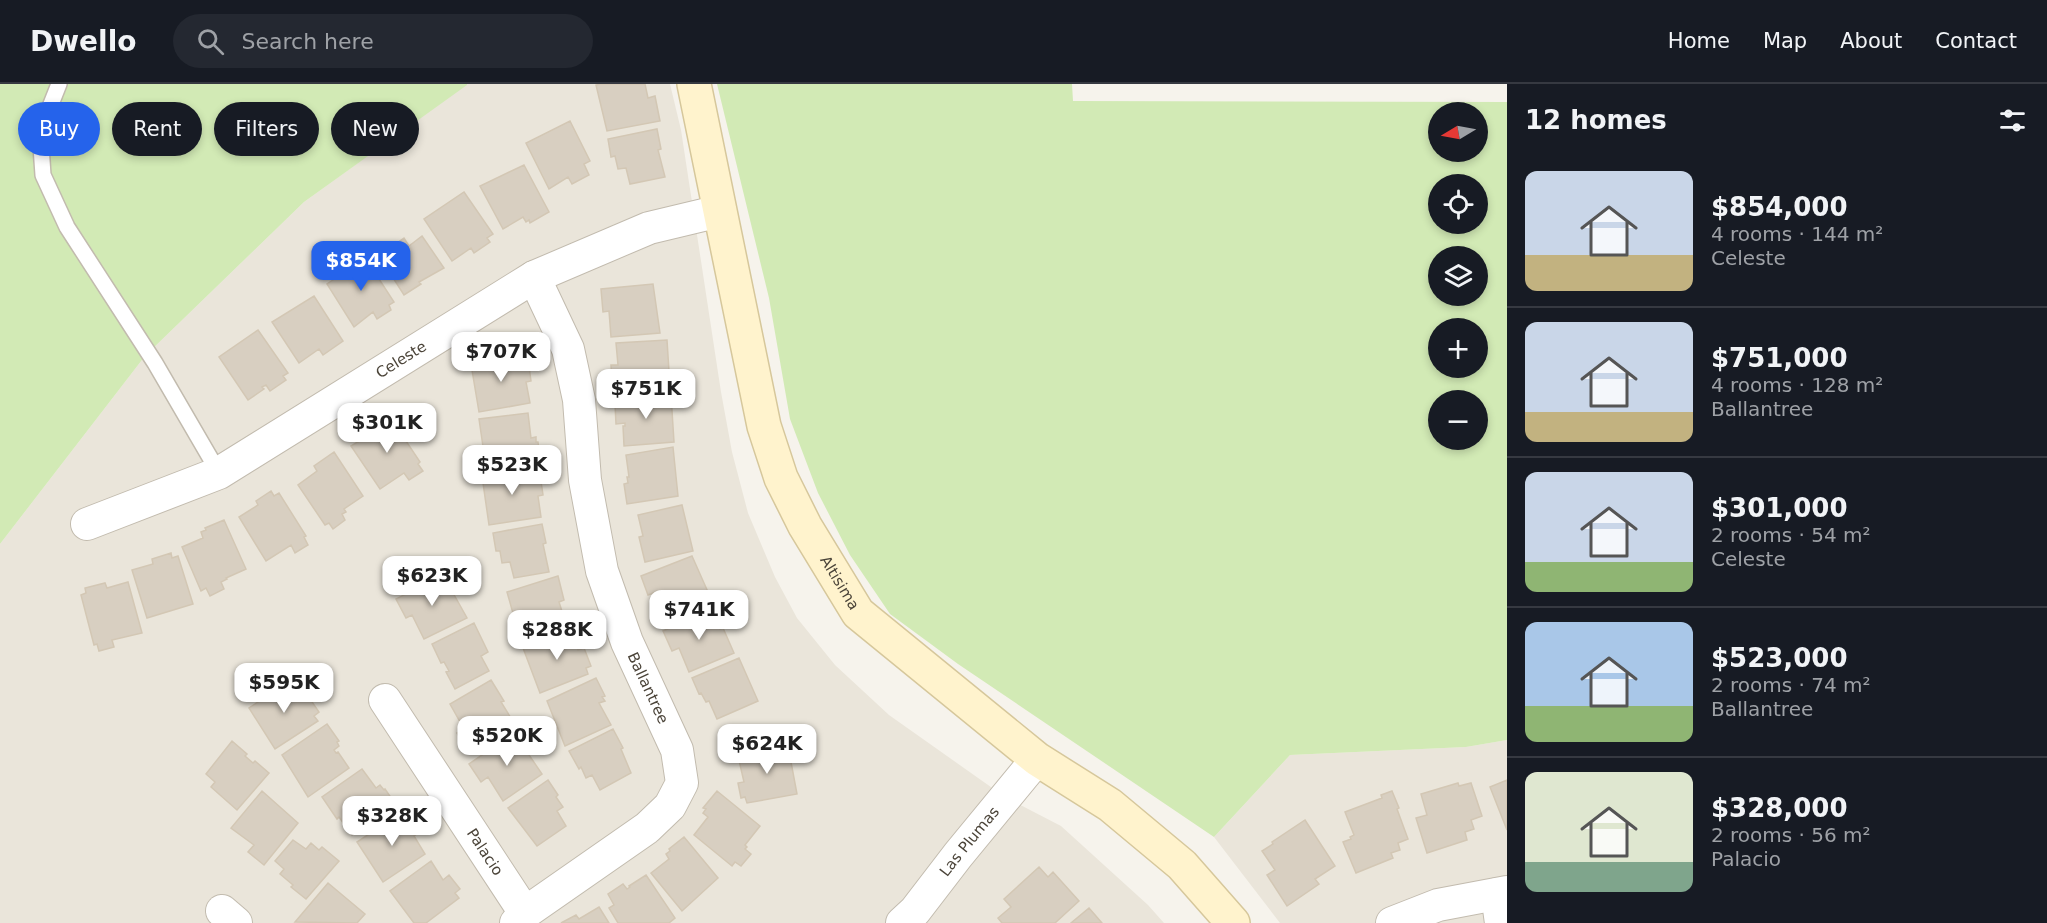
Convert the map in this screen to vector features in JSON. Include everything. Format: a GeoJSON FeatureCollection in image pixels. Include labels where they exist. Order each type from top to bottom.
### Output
{"type":"FeatureCollection","features":[{"type":"Feature","properties":{"kind":"street","name":"Altisima"},"geometry":{"type":"LineString","coordinates":[[694,84],[764,426],[781,478],[805,526],[858,613],[1037,759],[1110,806],[1182,866],[1233,923]]}},
{"type":"Feature","properties":{"kind":"street","name":"Celeste"},"geometry":{"type":"LineString","coordinates":[[87,524],[219,473],[534,277],[649,228],[720,211]]}},
{"type":"Feature","properties":{"kind":"street","name":"Ballantree"},"geometry":{"type":"LineString","coordinates":[[520,918],[647,828],[670,806],[682,783],[677,750],[627,642],[602,571],[585,480],[579,400],[568,349],[534,277]]}},
{"type":"Feature","properties":{"kind":"street","name":"Palacio"},"geometry":{"type":"LineString","coordinates":[[385,700],[520,918]]}},
{"type":"Feature","properties":{"kind":"street","name":"Las Plumas"},"geometry":{"type":"LineString","coordinates":[[914,919],[958,855],[1037,759]]}},
{"type":"Feature","properties":{"kind":"street"},"geometry":{"type":"LineString","coordinates":[[1392,923],[1438,904],[1502,903]]}},
{"type":"Feature","properties":{"kind":"lane"},"geometry":{"type":"LineString","coordinates":[[59,84],[39,132],[43,175],[67,227],[155,363],[219,473]]}},
{"type":"Feature","properties":{"kind":"shaded area"},"geometry":{"type":"Polygon","coordinates":[[[467,84],[670,84],[681,130],[732,452],[748,513],[775,577],[797,618],[835,665],[889,715],[1005,797],[1061,826],[1148,905],[1164,923],[0,923],[0,544],[145,356],[304,202],[368,156],[419,156],[419,119],[467,84]]]}},
{"type":"Feature","properties":{"kind":"shaded area"},"geometry":{"type":"Polygon","coordinates":[[[1507,740],[1507,923],[1280,923],[1214,837],[1290,755],[1466,747],[1507,740]]]}},
{"type":"Feature","properties":{"kind":"green space"},"geometry":{"type":"Polygon","coordinates":[[[0,84],[467,84],[419,119],[419,102],[331,102],[331,156],[368,156],[304,202],[145,356],[0,544],[0,84]]]}},
{"type":"Feature","properties":{"kind":"green space"},"geometry":{"type":"Polygon","coordinates":[[[717,84],[1072,84],[1073,101],[1507,102],[1507,740],[1466,747],[1290,755],[1214,837],[958,664],[890,614],[850,555],[818,493],[790,419],[769,298],[717,84]]]}},
{"type":"Feature","properties":{"kind":"building"},"geometry":{"type":"Polygon","coordinates":[[[645,84],[648,98],[655,96],[660,121],[607,131],[596,85],[645,84]]]}},
{"type":"Feature","properties":{"kind":"building"},"geometry":{"type":"Polygon","coordinates":[[[570,121],[590,161],[584,164],[589,175],[572,184],[568,177],[549,189],[526,143],[570,121]]]}},
{"type":"Feature","properties":{"kind":"building"},"geometry":{"type":"Polygon","coordinates":[[[657,129],[661,149],[658,150],[665,177],[630,184],[626,168],[618,169],[615,156],[611,157],[608,139],[657,129]]]}},
{"type":"Feature","properties":{"kind":"building"},"geometry":{"type":"Polygon","coordinates":[[[524,165],[549,212],[530,223],[529,220],[526,222],[523,217],[503,229],[480,186],[524,165]]]}},
{"type":"Feature","properties":{"kind":"building"},"geometry":{"type":"Polygon","coordinates":[[[464,192],[493,234],[487,238],[490,242],[474,253],[471,248],[452,261],[424,219],[464,192]]]}},
{"type":"Feature","properties":{"kind":"building"},"geometry":{"type":"Polygon","coordinates":[[[422,236],[444,268],[419,282],[421,284],[404,295],[377,253],[404,238],[409,246],[422,236]]]}},
{"type":"Feature","properties":{"kind":"building"},"geometry":{"type":"Polygon","coordinates":[[[360,253],[394,302],[389,305],[391,310],[377,319],[373,312],[354,327],[327,284],[351,268],[347,261],[360,253]]]}},
{"type":"Feature","properties":{"kind":"building"},"geometry":{"type":"Polygon","coordinates":[[[653,284],[660,333],[611,337],[609,311],[603,312],[601,289],[653,284]]]}},
{"type":"Feature","properties":{"kind":"building"},"geometry":{"type":"Polygon","coordinates":[[[314,296],[343,341],[323,355],[319,349],[299,363],[272,322],[314,296]]]}},
{"type":"Feature","properties":{"kind":"building"},"geometry":{"type":"Polygon","coordinates":[[[258,330],[288,373],[283,376],[286,380],[270,391],[266,385],[248,400],[219,357],[258,330]]]}},
{"type":"Feature","properties":{"kind":"building"},"geometry":{"type":"Polygon","coordinates":[[[667,340],[670,387],[619,390],[619,385],[612,386],[611,365],[618,365],[616,343],[667,340]]]}},
{"type":"Feature","properties":{"kind":"building"},"geometry":{"type":"Polygon","coordinates":[[[522,356],[523,361],[528,360],[531,381],[526,382],[530,403],[479,412],[471,364],[522,356]]]}},
{"type":"Feature","properties":{"kind":"building"},"geometry":{"type":"Polygon","coordinates":[[[671,395],[674,442],[624,446],[623,426],[625,423],[616,424],[615,404],[620,403],[620,398],[671,395]]]}},
{"type":"Feature","properties":{"kind":"building"},"geometry":{"type":"Polygon","coordinates":[[[528,413],[531,438],[536,437],[536,442],[538,442],[540,461],[486,467],[479,419],[528,413]]]}},
{"type":"Feature","properties":{"kind":"building"},"geometry":{"type":"Polygon","coordinates":[[[385,417],[388,422],[392,420],[420,462],[418,464],[423,471],[409,480],[404,473],[380,489],[351,446],[371,434],[368,428],[385,417]]]}},
{"type":"Feature","properties":{"kind":"building"},"geometry":{"type":"Polygon","coordinates":[[[673,447],[678,496],[627,504],[624,484],[628,483],[627,477],[629,477],[626,455],[673,447]]]}},
{"type":"Feature","properties":{"kind":"building"},"geometry":{"type":"Polygon","coordinates":[[[334,452],[363,496],[344,509],[346,512],[342,514],[345,520],[333,529],[329,523],[325,525],[298,485],[317,471],[314,466],[334,452]]]}},
{"type":"Feature","properties":{"kind":"building"},"geometry":{"type":"Polygon","coordinates":[[[533,469],[534,476],[540,475],[543,495],[538,496],[541,517],[489,525],[482,476],[533,469]]]}},
{"type":"Feature","properties":{"kind":"building"},"geometry":{"type":"Polygon","coordinates":[[[271,491],[274,496],[279,493],[306,536],[304,537],[308,545],[295,553],[291,545],[266,561],[239,517],[258,505],[256,501],[271,491]]]}},
{"type":"Feature","properties":{"kind":"building"},"geometry":{"type":"Polygon","coordinates":[[[682,505],[693,551],[645,562],[639,537],[643,536],[638,515],[682,505]]]}},
{"type":"Feature","properties":{"kind":"building"},"geometry":{"type":"Polygon","coordinates":[[[224,520],[246,569],[226,578],[221,582],[224,589],[210,596],[206,588],[201,591],[182,547],[203,538],[201,532],[206,530],[205,528],[224,520]]]}},
{"type":"Feature","properties":{"kind":"building"},"geometry":{"type":"Polygon","coordinates":[[[542,524],[546,543],[543,544],[549,572],[514,578],[510,562],[502,563],[500,551],[496,551],[493,533],[542,524]]]}},
{"type":"Feature","properties":{"kind":"building"},"geometry":{"type":"Polygon","coordinates":[[[171,553],[172,558],[178,556],[193,604],[147,618],[132,570],[153,564],[152,559],[171,553]]]}},
{"type":"Feature","properties":{"kind":"building"},"geometry":{"type":"Polygon","coordinates":[[[692,556],[712,601],[665,620],[656,592],[648,595],[641,576],[692,556]]]}},
{"type":"Feature","properties":{"kind":"building"},"geometry":{"type":"Polygon","coordinates":[[[443,575],[467,618],[424,639],[412,615],[406,618],[396,599],[443,575]]]}},
{"type":"Feature","properties":{"kind":"building"},"geometry":{"type":"Polygon","coordinates":[[[558,576],[564,600],[559,602],[566,624],[520,638],[507,592],[558,576]]]}},
{"type":"Feature","properties":{"kind":"building"},"geometry":{"type":"Polygon","coordinates":[[[128,582],[142,633],[112,640],[114,647],[99,651],[97,644],[94,645],[81,595],[86,593],[85,588],[105,583],[107,588],[128,582]]]}},
{"type":"Feature","properties":{"kind":"building"},"geometry":{"type":"Polygon","coordinates":[[[711,610],[720,629],[723,628],[734,653],[689,672],[679,648],[672,651],[663,631],[711,610]]]}},
{"type":"Feature","properties":{"kind":"building"},"geometry":{"type":"Polygon","coordinates":[[[474,623],[488,652],[481,656],[489,671],[455,689],[446,672],[449,671],[444,662],[441,663],[432,644],[474,623]]]}},
{"type":"Feature","properties":{"kind":"building"},"geometry":{"type":"Polygon","coordinates":[[[571,629],[578,650],[584,648],[591,666],[586,668],[588,674],[540,693],[523,648],[571,629]]]}},
{"type":"Feature","properties":{"kind":"building"},"geometry":{"type":"Polygon","coordinates":[[[739,658],[758,701],[717,719],[709,701],[706,702],[701,693],[699,694],[692,678],[739,658]]]}},
{"type":"Feature","properties":{"kind":"building"},"geometry":{"type":"Polygon","coordinates":[[[596,678],[605,696],[602,697],[605,701],[599,703],[611,725],[565,746],[547,701],[596,678]]]}},
{"type":"Feature","properties":{"kind":"building"},"geometry":{"type":"Polygon","coordinates":[[[291,680],[303,699],[308,696],[319,712],[314,716],[318,721],[275,749],[249,708],[291,680]]]}},
{"type":"Feature","properties":{"kind":"building"},"geometry":{"type":"Polygon","coordinates":[[[491,680],[514,723],[467,750],[457,733],[464,729],[450,704],[491,680]]]}},
{"type":"Feature","properties":{"kind":"building"},"geometry":{"type":"Polygon","coordinates":[[[327,724],[339,741],[337,742],[339,746],[334,750],[349,768],[308,797],[282,755],[327,724]]]}},
{"type":"Feature","properties":{"kind":"building"},"geometry":{"type":"Polygon","coordinates":[[[613,729],[623,748],[621,749],[631,773],[600,790],[592,775],[586,778],[569,751],[613,729]]]}},
{"type":"Feature","properties":{"kind":"building"},"geometry":{"type":"Polygon","coordinates":[[[514,733],[542,774],[503,801],[488,777],[481,782],[469,764],[514,733]]]}},
{"type":"Feature","properties":{"kind":"building"},"geometry":{"type":"Polygon","coordinates":[[[232,741],[247,754],[245,756],[253,763],[255,761],[269,773],[237,810],[211,787],[215,782],[206,774],[232,741]]]}},
{"type":"Feature","properties":{"kind":"building"},"geometry":{"type":"Polygon","coordinates":[[[788,746],[797,794],[747,803],[745,797],[741,798],[738,783],[744,782],[738,756],[788,746]]]}},
{"type":"Feature","properties":{"kind":"building"},"geometry":{"type":"Polygon","coordinates":[[[362,769],[376,788],[380,785],[385,789],[396,805],[352,835],[339,817],[337,819],[322,797],[362,769]]]}},
{"type":"Feature","properties":{"kind":"building"},"geometry":{"type":"Polygon","coordinates":[[[548,780],[563,807],[557,811],[566,826],[537,846],[508,808],[548,780]]]}},
{"type":"Feature","properties":{"kind":"building"},"geometry":{"type":"Polygon","coordinates":[[[1507,780],[1507,830],[1490,787],[1507,780]]]}},
{"type":"Feature","properties":{"kind":"building"},"geometry":{"type":"Polygon","coordinates":[[[1458,783],[1459,786],[1471,783],[1482,816],[1471,820],[1474,829],[1465,832],[1467,840],[1427,853],[1416,818],[1427,815],[1421,794],[1458,783]]]}},
{"type":"Feature","properties":{"kind":"building"},"geometry":{"type":"Polygon","coordinates":[[[262,791],[298,823],[264,865],[248,852],[254,845],[231,828],[262,791]]]}},
{"type":"Feature","properties":{"kind":"building"},"geometry":{"type":"Polygon","coordinates":[[[717,791],[760,826],[745,845],[747,847],[745,849],[751,854],[741,866],[735,862],[732,866],[694,835],[708,817],[703,813],[706,809],[703,808],[717,791]]]}},
{"type":"Feature","properties":{"kind":"building"},"geometry":{"type":"Polygon","coordinates":[[[1392,791],[1408,839],[1398,843],[1400,850],[1391,853],[1393,858],[1356,873],[1343,842],[1354,835],[1345,812],[1382,798],[1381,795],[1392,791]]]}},
{"type":"Feature","properties":{"kind":"building"},"geometry":{"type":"Polygon","coordinates":[[[407,816],[418,833],[414,836],[425,854],[383,882],[357,842],[395,817],[398,822],[407,816]]]}},
{"type":"Feature","properties":{"kind":"building"},"geometry":{"type":"Polygon","coordinates":[[[1305,820],[1335,866],[1315,879],[1319,884],[1287,906],[1267,875],[1275,870],[1262,851],[1305,820]]]}},
{"type":"Feature","properties":{"kind":"building"},"geometry":{"type":"Polygon","coordinates":[[[684,837],[718,878],[682,911],[651,873],[669,859],[666,854],[670,851],[669,849],[684,837]]]}},
{"type":"Feature","properties":{"kind":"building"},"geometry":{"type":"Polygon","coordinates":[[[293,840],[306,849],[311,843],[319,850],[322,847],[339,861],[306,899],[280,874],[284,869],[275,861],[293,840]]]}},
{"type":"Feature","properties":{"kind":"building"},"geometry":{"type":"Polygon","coordinates":[[[431,861],[443,880],[449,875],[460,889],[455,893],[459,898],[426,923],[414,923],[390,891],[431,861]]]}},
{"type":"Feature","properties":{"kind":"building"},"geometry":{"type":"Polygon","coordinates":[[[1039,867],[1048,877],[1053,872],[1079,901],[1055,923],[1002,923],[998,918],[1011,907],[1004,899],[1039,867]]]}},
{"type":"Feature","properties":{"kind":"building"},"geometry":{"type":"Polygon","coordinates":[[[646,875],[675,918],[669,923],[618,923],[609,908],[614,905],[608,894],[623,884],[627,889],[646,875]]]}},
{"type":"Feature","properties":{"kind":"building"},"geometry":{"type":"Polygon","coordinates":[[[328,883],[365,914],[357,923],[295,922],[328,883]]]}},
{"type":"Feature","properties":{"kind":"building"},"geometry":{"type":"Polygon","coordinates":[[[599,907],[609,923],[561,923],[576,915],[579,919],[599,907]]]}},
{"type":"Feature","properties":{"kind":"building"},"geometry":{"type":"Polygon","coordinates":[[[1089,908],[1102,923],[1071,923],[1089,908]]]}}]}
